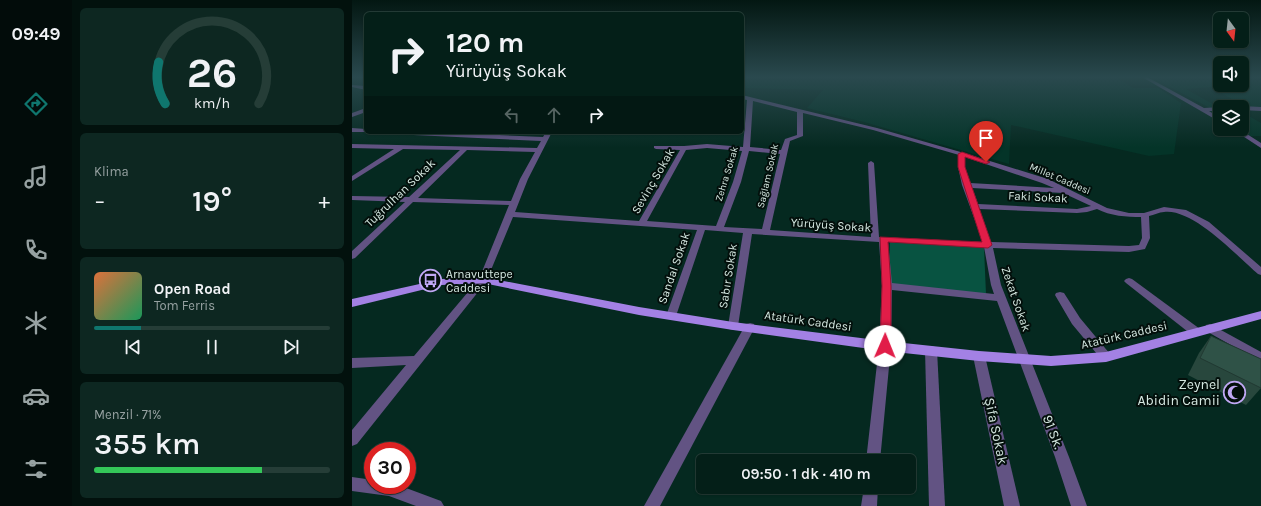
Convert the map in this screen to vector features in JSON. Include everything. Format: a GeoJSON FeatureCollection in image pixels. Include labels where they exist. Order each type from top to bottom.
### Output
{"type":"FeatureCollection","features":[{"type":"Feature","properties":{"kind":"main road","name":"Atatürk Caddesi"},"geometry":{"type":"LineString","coordinates":[[352,303],[442,282],[483,280],[639,311],[733,326],[750,327],[885,346],[1025,360],[1072,360],[1106,356],[1261,315]]}},
{"type":"Feature","properties":{"kind":"street","name":"Zehra Sokak"},"geometry":{"type":"LineString","coordinates":[[719,230],[737,182],[746,149],[750,101]]}},
{"type":"Feature","properties":{"kind":"street","name":"Millet Caddesi"},"geometry":{"type":"LineString","coordinates":[[757,101],[800,110],[962,154],[1045,181],[1105,210],[1129,215],[1145,215],[1164,209],[1183,212],[1206,224],[1261,272]]}},
{"type":"Feature","properties":{"kind":"street"},"geometry":{"type":"LineString","coordinates":[[1187,101],[1213,116]]}},
{"type":"Feature","properties":{"kind":"street"},"geometry":{"type":"LineString","coordinates":[[1249,108],[1261,109]]}},
{"type":"Feature","properties":{"kind":"street"},"geometry":{"type":"LineString","coordinates":[[1204,110],[1213,109]]}},
{"type":"Feature","properties":{"kind":"street"},"geometry":{"type":"LineString","coordinates":[[353,112],[364,110]]}},
{"type":"Feature","properties":{"kind":"street","name":"Sağlam Sokak"},"geometry":{"type":"LineString","coordinates":[[765,233],[787,140],[800,136],[800,110]]}},
{"type":"Feature","properties":{"kind":"street"},"geometry":{"type":"LineString","coordinates":[[353,112],[364,114]]}},
{"type":"Feature","properties":{"kind":"street"},"geometry":{"type":"LineString","coordinates":[[352,130],[364,131]]}},
{"type":"Feature","properties":{"kind":"street"},"geometry":{"type":"LineString","coordinates":[[352,440],[357,428],[418,360],[483,280],[524,179],[547,136],[470,134]]}},
{"type":"Feature","properties":{"kind":"street"},"geometry":{"type":"LineString","coordinates":[[1245,136],[1261,146]]}},
{"type":"Feature","properties":{"kind":"street"},"geometry":{"type":"LineString","coordinates":[[352,146],[540,150]]}},
{"type":"Feature","properties":{"kind":"street"},"geometry":{"type":"LineString","coordinates":[[656,147],[684,148],[707,146],[784,152]]}},
{"type":"Feature","properties":{"kind":"street"},"geometry":{"type":"LineString","coordinates":[[352,180],[400,148]]}},
{"type":"Feature","properties":{"kind":"street","name":"Tuğrulhan Sokak"},"geometry":{"type":"LineString","coordinates":[[352,256],[466,148]]}},
{"type":"Feature","properties":{"kind":"street","name":"Sevinç Sokak"},"geometry":{"type":"LineString","coordinates":[[641,224],[684,148]]}},
{"type":"Feature","properties":{"kind":"street","name":"Zekat Sokak"},"geometry":{"type":"LineString","coordinates":[[962,154],[961,167],[966,185],[976,206],[988,245],[996,285],[1025,360]]}},
{"type":"Feature","properties":{"kind":"street"},"geometry":{"type":"LineString","coordinates":[[871,164],[879,239],[886,286],[885,346],[874,454]]}},
{"type":"Feature","properties":{"kind":"street"},"geometry":{"type":"LineString","coordinates":[[966,185],[1066,191]]}},
{"type":"Feature","properties":{"kind":"street"},"geometry":{"type":"LineString","coordinates":[[352,198],[514,203]]}},
{"type":"Feature","properties":{"kind":"street","name":"Faki Sokak"},"geometry":{"type":"LineString","coordinates":[[976,206],[1077,212],[1098,206]]}},
{"type":"Feature","properties":{"kind":"street","name":"Yürüyüş Sokak"},"geometry":{"type":"LineString","coordinates":[[510,214],[765,233],[988,245],[1129,249],[1142,247],[1146,238],[1145,215]]}},
{"type":"Feature","properties":{"kind":"street","name":"Sandal Sokak"},"geometry":{"type":"LineString","coordinates":[[671,316],[702,228]]}},
{"type":"Feature","properties":{"kind":"street","name":"Sabır Sokak"},"geometry":{"type":"LineString","coordinates":[[733,326],[748,232]]}},
{"type":"Feature","properties":{"kind":"street"},"geometry":{"type":"LineString","coordinates":[[1129,281],[1196,332]]}},
{"type":"Feature","properties":{"kind":"street"},"geometry":{"type":"LineString","coordinates":[[886,286],[1001,298]]}},
{"type":"Feature","properties":{"kind":"street"},"geometry":{"type":"LineString","coordinates":[[1060,296],[1076,321],[1106,356]]}},
{"type":"Feature","properties":{"kind":"street"},"geometry":{"type":"LineString","coordinates":[[652,506],[750,327]]}},
{"type":"Feature","properties":{"kind":"street"},"geometry":{"type":"LineString","coordinates":[[1210,328],[1261,358]]}},
{"type":"Feature","properties":{"kind":"street"},"geometry":{"type":"LineString","coordinates":[[931,350],[937,506]]}},
{"type":"Feature","properties":{"kind":"street","name":"Şifa Sokak"},"geometry":{"type":"LineString","coordinates":[[979,356],[1012,506]]}},
{"type":"Feature","properties":{"kind":"street"},"geometry":{"type":"LineString","coordinates":[[352,363],[418,360]]}},
{"type":"Feature","properties":{"kind":"street","name":"91 Sk."},"geometry":{"type":"LineString","coordinates":[[1025,360],[1062,457],[1078,506]]}},
{"type":"Feature","properties":{"kind":"street"},"geometry":{"type":"LineString","coordinates":[[352,484],[389,489],[436,506]]}},
{"type":"Feature","properties":{"kind":"street"},"geometry":{"type":"LineString","coordinates":[[869,506],[870,494]]}},
{"type":"Feature","properties":{"kind":"shaded area"},"geometry":{"type":"Polygon","coordinates":[[[814,101],[1177,101],[1181,103],[1174,154],[1149,156],[1011,125],[1009,164],[864,122],[807,108],[814,101]]]}},
{"type":"Feature","properties":{"kind":"shaded area"},"geometry":{"type":"Polygon","coordinates":[[[1196,101],[1207,101],[1213,104],[1213,108],[1196,101]]]}},
{"type":"Feature","properties":{"kind":"shaded area"},"geometry":{"type":"Polygon","coordinates":[[[1249,101],[1261,101],[1261,108],[1249,107],[1249,101]]]}},
{"type":"Feature","properties":{"kind":"shaded area"},"geometry":{"type":"Polygon","coordinates":[[[1249,116],[1261,123],[1261,136],[1249,136],[1249,116]]]}},
{"type":"Feature","properties":{"kind":"shaded area"},"geometry":{"type":"Polygon","coordinates":[[[890,240],[984,248],[986,294],[888,285],[890,240]]]}},
{"type":"Feature","properties":{"kind":"building"},"geometry":{"type":"Polygon","coordinates":[[[1211,336],[1261,359],[1261,388],[1200,358],[1211,336]]]}},
{"type":"Feature","properties":{"kind":"place","name":"Arnavuttepe Caddesi"},"geometry":{"type":"Point","coordinates":[431,281]}},
{"type":"Feature","properties":{"kind":"place","name":"Zeynel Abidin Camii"},"geometry":{"type":"Point","coordinates":[1235,392]}},
{"type":"Feature","properties":{"kind":"route"},"geometry":{"type":"LineString","coordinates":[[885,346],[886,286],[883,239],[988,245],[976,206],[966,185],[961,167],[962,154],[986,162]]}}]}
